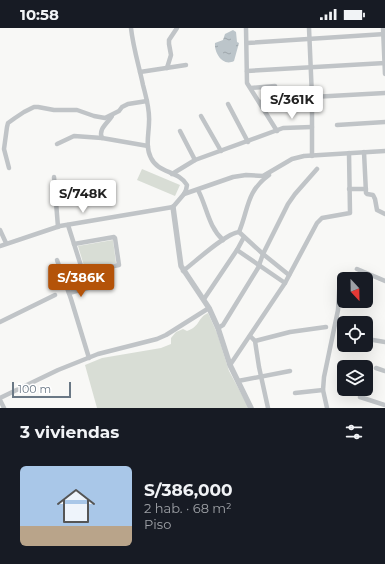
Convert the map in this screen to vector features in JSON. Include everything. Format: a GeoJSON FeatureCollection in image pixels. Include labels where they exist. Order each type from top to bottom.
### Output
{"type":"FeatureCollection","features":[{"type":"Feature","properties":{"kind":"street"},"geometry":{"type":"LineString","coordinates":[[0,246],[58,227],[173,207],[184,194],[187,188],[185,182],[156,165],[148,153],[150,121],[131,28]]}},
{"type":"Feature","properties":{"kind":"street"},"geometry":{"type":"LineString","coordinates":[[167,68],[171,55],[169,44],[177,28]]}},
{"type":"Feature","properties":{"kind":"street"},"geometry":{"type":"LineString","coordinates":[[246,28],[247,83],[277,131]]}},
{"type":"Feature","properties":{"kind":"street"},"geometry":{"type":"LineString","coordinates":[[309,28],[312,97],[312,156]]}},
{"type":"Feature","properties":{"kind":"street"},"geometry":{"type":"LineString","coordinates":[[383,28],[385,74]]}},
{"type":"Feature","properties":{"kind":"street"},"geometry":{"type":"LineString","coordinates":[[247,43],[384,34]]}},
{"type":"Feature","properties":{"kind":"street"},"geometry":{"type":"LineString","coordinates":[[247,71],[385,63]]}},
{"type":"Feature","properties":{"kind":"street"},"geometry":{"type":"LineString","coordinates":[[140,72],[186,65]]}},
{"type":"Feature","properties":{"kind":"street"},"geometry":{"type":"LineString","coordinates":[[250,88],[275,86]]}},
{"type":"Feature","properties":{"kind":"street"},"geometry":{"type":"LineString","coordinates":[[260,102],[312,97],[385,93]]}},
{"type":"Feature","properties":{"kind":"street"},"geometry":{"type":"LineString","coordinates":[[102,138],[100,132],[101,129],[112,116],[128,104],[147,101]]}},
{"type":"Feature","properties":{"kind":"street"},"geometry":{"type":"LineString","coordinates":[[228,104],[248,142]]}},
{"type":"Feature","properties":{"kind":"street"},"geometry":{"type":"LineString","coordinates":[[8,168],[4,149],[8,123],[34,107],[54,110],[77,110],[100,118],[112,116]]}},
{"type":"Feature","properties":{"kind":"street"},"geometry":{"type":"LineString","coordinates":[[201,116],[221,151]]}},
{"type":"Feature","properties":{"kind":"street"},"geometry":{"type":"LineString","coordinates":[[337,124],[385,122]]}},
{"type":"Feature","properties":{"kind":"street"},"geometry":{"type":"LineString","coordinates":[[172,174],[195,160],[283,128],[312,127]]}},
{"type":"Feature","properties":{"kind":"street"},"geometry":{"type":"LineString","coordinates":[[180,131],[195,160]]}},
{"type":"Feature","properties":{"kind":"street"},"geometry":{"type":"LineString","coordinates":[[57,144],[74,136],[102,138],[148,146]]}},
{"type":"Feature","properties":{"kind":"street"},"geometry":{"type":"LineString","coordinates":[[239,232],[252,193],[266,177],[292,159],[312,156],[385,151]]}},
{"type":"Feature","properties":{"kind":"street"},"geometry":{"type":"LineString","coordinates":[[364,152],[367,194],[374,196],[377,210],[385,214]]}},
{"type":"Feature","properties":{"kind":"street"},"geometry":{"type":"LineString","coordinates":[[230,365],[285,284],[312,231],[322,218],[350,213],[349,153]]}},
{"type":"Feature","properties":{"kind":"street"},"geometry":{"type":"LineString","coordinates":[[218,328],[223,325],[259,265],[263,254],[292,198],[317,169]]}},
{"type":"Feature","properties":{"kind":"street"},"geometry":{"type":"LineString","coordinates":[[184,194],[233,177],[246,175],[263,176],[276,170]]}},
{"type":"Feature","properties":{"kind":"street"},"geometry":{"type":"LineString","coordinates":[[54,177],[58,227]]}},
{"type":"Feature","properties":{"kind":"street"},"geometry":{"type":"LineString","coordinates":[[349,189],[366,189]]}},
{"type":"Feature","properties":{"kind":"street"},"geometry":{"type":"LineString","coordinates":[[198,190],[205,205],[209,222],[222,240]]}},
{"type":"Feature","properties":{"kind":"street"},"geometry":{"type":"LineString","coordinates":[[173,207],[179,259],[183,271],[204,299],[218,328],[230,365],[251,408]]}},
{"type":"Feature","properties":{"kind":"street"},"geometry":{"type":"LineString","coordinates":[[68,225],[88,288],[69,293]]}},
{"type":"Feature","properties":{"kind":"street"},"geometry":{"type":"LineString","coordinates":[[0,230],[6,243]]}},
{"type":"Feature","properties":{"kind":"street"},"geometry":{"type":"LineString","coordinates":[[183,271],[222,240],[234,232],[239,232]]}},
{"type":"Feature","properties":{"kind":"street"},"geometry":{"type":"LineString","coordinates":[[239,232],[289,275]]}},
{"type":"Feature","properties":{"kind":"street"},"geometry":{"type":"LineString","coordinates":[[204,299],[244,237]]}},
{"type":"Feature","properties":{"kind":"street"},"geometry":{"type":"LineString","coordinates":[[74,244],[115,238],[119,265],[83,272]]}},
{"type":"Feature","properties":{"kind":"street"},"geometry":{"type":"LineString","coordinates":[[237,250],[285,284]]}},
{"type":"Feature","properties":{"kind":"street"},"geometry":{"type":"LineString","coordinates":[[57,260],[89,358]]}},
{"type":"Feature","properties":{"kind":"street"},"geometry":{"type":"LineString","coordinates":[[357,269],[385,281]]}},
{"type":"Feature","properties":{"kind":"street"},"geometry":{"type":"LineString","coordinates":[[0,322],[55,295]]}},
{"type":"Feature","properties":{"kind":"street"},"geometry":{"type":"LineString","coordinates":[[4,408],[0,399],[58,370],[98,354],[157,339],[166,335],[208,308]]}},
{"type":"Feature","properties":{"kind":"street"},"geometry":{"type":"LineString","coordinates":[[327,408],[323,390],[326,360],[330,352],[338,308]]}},
{"type":"Feature","properties":{"kind":"street"},"geometry":{"type":"LineString","coordinates":[[255,341],[283,333],[326,327]]}},
{"type":"Feature","properties":{"kind":"street"},"geometry":{"type":"LineString","coordinates":[[250,336],[255,341],[268,408]]}},
{"type":"Feature","properties":{"kind":"street"},"geometry":{"type":"LineString","coordinates":[[373,340],[385,342]]}},
{"type":"Feature","properties":{"kind":"street"},"geometry":{"type":"LineString","coordinates":[[376,368],[385,371]]}},
{"type":"Feature","properties":{"kind":"street"},"geometry":{"type":"LineString","coordinates":[[238,381],[290,371]]}},
{"type":"Feature","properties":{"kind":"street"},"geometry":{"type":"LineString","coordinates":[[295,392],[323,390]]}},
{"type":"Feature","properties":{"kind":"street"},"geometry":{"type":"LineString","coordinates":[[360,397],[385,405]]}},
{"type":"Feature","properties":{"kind":"shaded area"},"geometry":{"type":"Polygon","coordinates":[[[142,169],[180,185],[175,196],[137,180],[142,169]]]}},
{"type":"Feature","properties":{"kind":"shaded area"},"geometry":{"type":"Polygon","coordinates":[[[113,240],[116,263],[85,269],[78,246],[113,240]]]}},
{"type":"Feature","properties":{"kind":"shaded area"},"geometry":{"type":"Polygon","coordinates":[[[208,313],[217,333],[229,371],[249,408],[97,408],[85,365],[102,358],[161,348],[171,344],[171,338],[176,332],[183,329],[187,331],[195,327],[202,317],[208,313]]]}},
{"type":"Feature","properties":{"kind":"water"},"geometry":{"type":"Polygon","coordinates":[[[233,30],[236,32],[237,42],[239,43],[234,61],[226,62],[223,61],[218,55],[215,43],[223,40],[225,34],[233,30]]]}}]}
